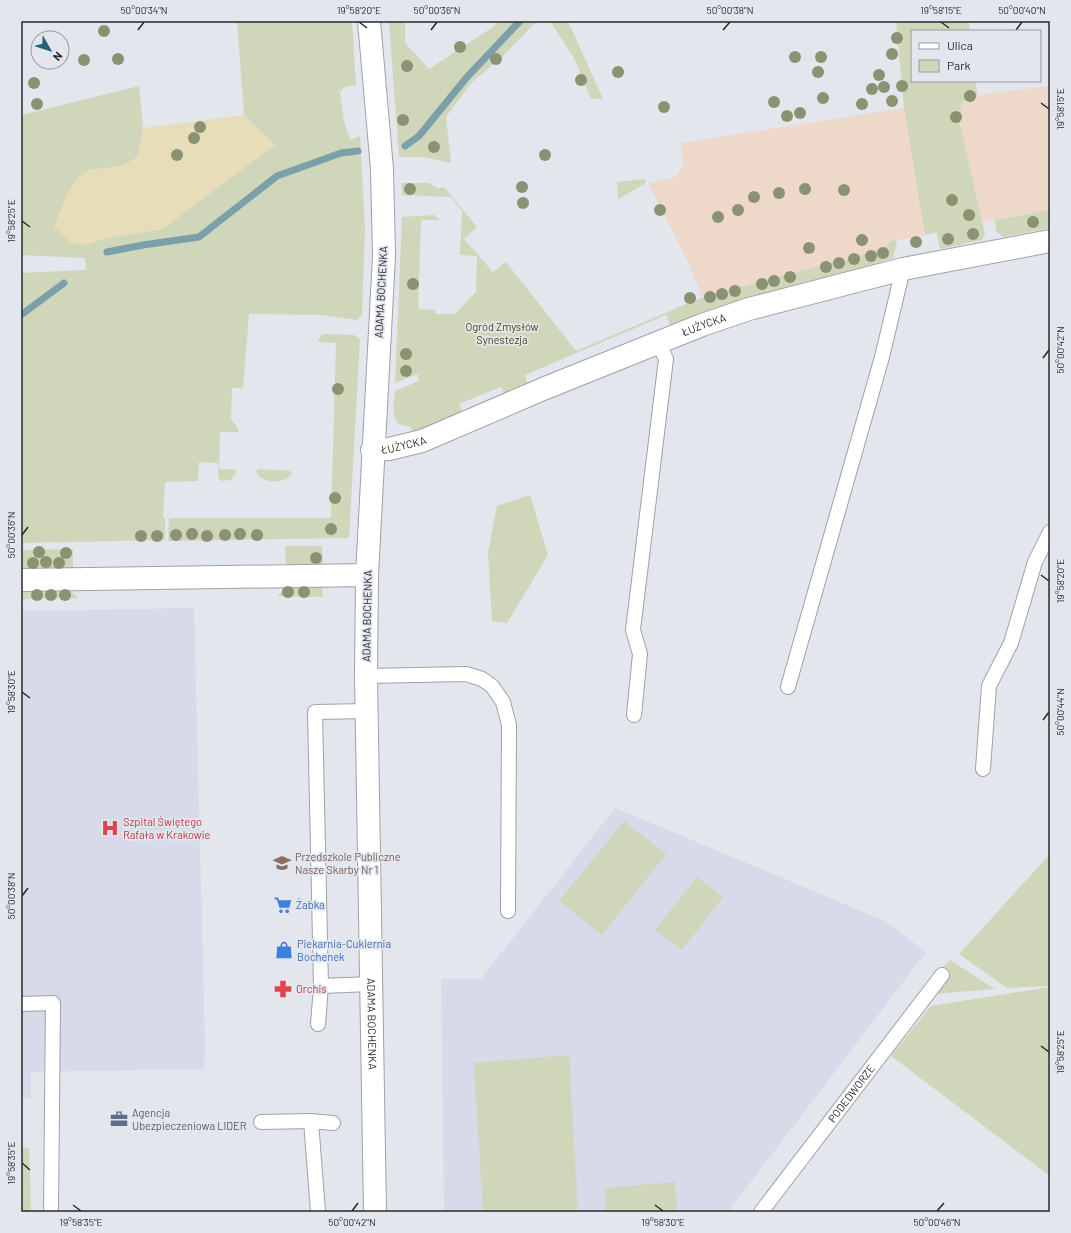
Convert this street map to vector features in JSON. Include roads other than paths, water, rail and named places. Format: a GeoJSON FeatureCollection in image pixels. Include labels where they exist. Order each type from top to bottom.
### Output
{"type":"FeatureCollection","features":[{"type":"Feature","properties":{"kind":"street","name":"ADAMA BOCHENKA"},"geometry":{"type":"LineString","coordinates":[[370,21],[382,169],[384,256],[372,450],[367,575],[366,676],[375,1212]]}},
{"type":"Feature","properties":{"kind":"street","name":"ŁUŻYCKA"},"geometry":{"type":"LineString","coordinates":[[372,450],[389,449],[422,442],[543,389],[658,343],[749,309],[903,269],[1050,241]]}},
{"type":"Feature","properties":{"kind":"street"},"geometry":{"type":"LineString","coordinates":[[21,580],[367,575]]}},
{"type":"Feature","properties":{"kind":"lane"},"geometry":{"type":"LineString","coordinates":[[788,687],[882,358],[903,269]]}},
{"type":"Feature","properties":{"kind":"lane"},"geometry":{"type":"LineString","coordinates":[[634,715],[640,654],[633,630],[666,359],[658,343]]}},
{"type":"Feature","properties":{"kind":"lane"},"geometry":{"type":"LineString","coordinates":[[983,769],[990,686],[1011,643],[1035,562],[1050,532]]}},
{"type":"Feature","properties":{"kind":"lane"},"geometry":{"type":"LineString","coordinates":[[366,676],[466,674],[482,679],[492,686],[503,702],[509,725],[508,911]]}},
{"type":"Feature","properties":{"kind":"lane"},"geometry":{"type":"LineString","coordinates":[[318,1024],[321,986],[315,712],[367,711]]}},
{"type":"Feature","properties":{"kind":"lane","name":"PODEDWORZE"},"geometry":{"type":"LineString","coordinates":[[761,1212],[942,975]]}},
{"type":"Feature","properties":{"kind":"lane"},"geometry":{"type":"LineString","coordinates":[[321,986],[371,984]]}},
{"type":"Feature","properties":{"kind":"lane"},"geometry":{"type":"LineString","coordinates":[[21,1004],[53,1003],[51,1212]]}},
{"type":"Feature","properties":{"kind":"lane"},"geometry":{"type":"LineString","coordinates":[[311,1121],[318,1212]]}},
{"type":"Feature","properties":{"kind":"lane"},"geometry":{"type":"LineString","coordinates":[[261,1122],[311,1121],[333,1123]]}},
{"type":"Feature","properties":{"kind":"waterway"},"geometry":{"type":"LineString","coordinates":[[405,146],[419,136],[467,77],[520,21]]}},
{"type":"Feature","properties":{"kind":"waterway"},"geometry":{"type":"LineString","coordinates":[[107,252],[199,237],[277,176],[341,153],[358,151]]}},
{"type":"Feature","properties":{"kind":"waterway"},"geometry":{"type":"LineString","coordinates":[[21,315],[64,283]]}},
{"type":"Feature","properties":{"kind":"place","name":"Szpital Świętego Rafała w Krakowie"},"geometry":{"type":"Point","coordinates":[110,828]}},
{"type":"Feature","properties":{"kind":"place","name":"Przedszkole Publiczne Nasze Skarby Nr 1"},"geometry":{"type":"Point","coordinates":[282,863]}},
{"type":"Feature","properties":{"kind":"place","name":"Żabka"},"geometry":{"type":"Point","coordinates":[283,905]}},
{"type":"Feature","properties":{"kind":"place","name":"Piekarnia-Cukiernia Bochenek"},"geometry":{"type":"Point","coordinates":[284,950]}},
{"type":"Feature","properties":{"kind":"place","name":"Orchis"},"geometry":{"type":"Point","coordinates":[283,989]}},
{"type":"Feature","properties":{"kind":"place","name":"Agencja Ubezpieczeniowa LIDER"},"geometry":{"type":"Point","coordinates":[119,1119]}},
{"type":"Feature","properties":{"kind":"park label","name":"Ogród Zmysłów Synestezja"},"geometry":{"type":"Point","coordinates":[502,333]}}]}
